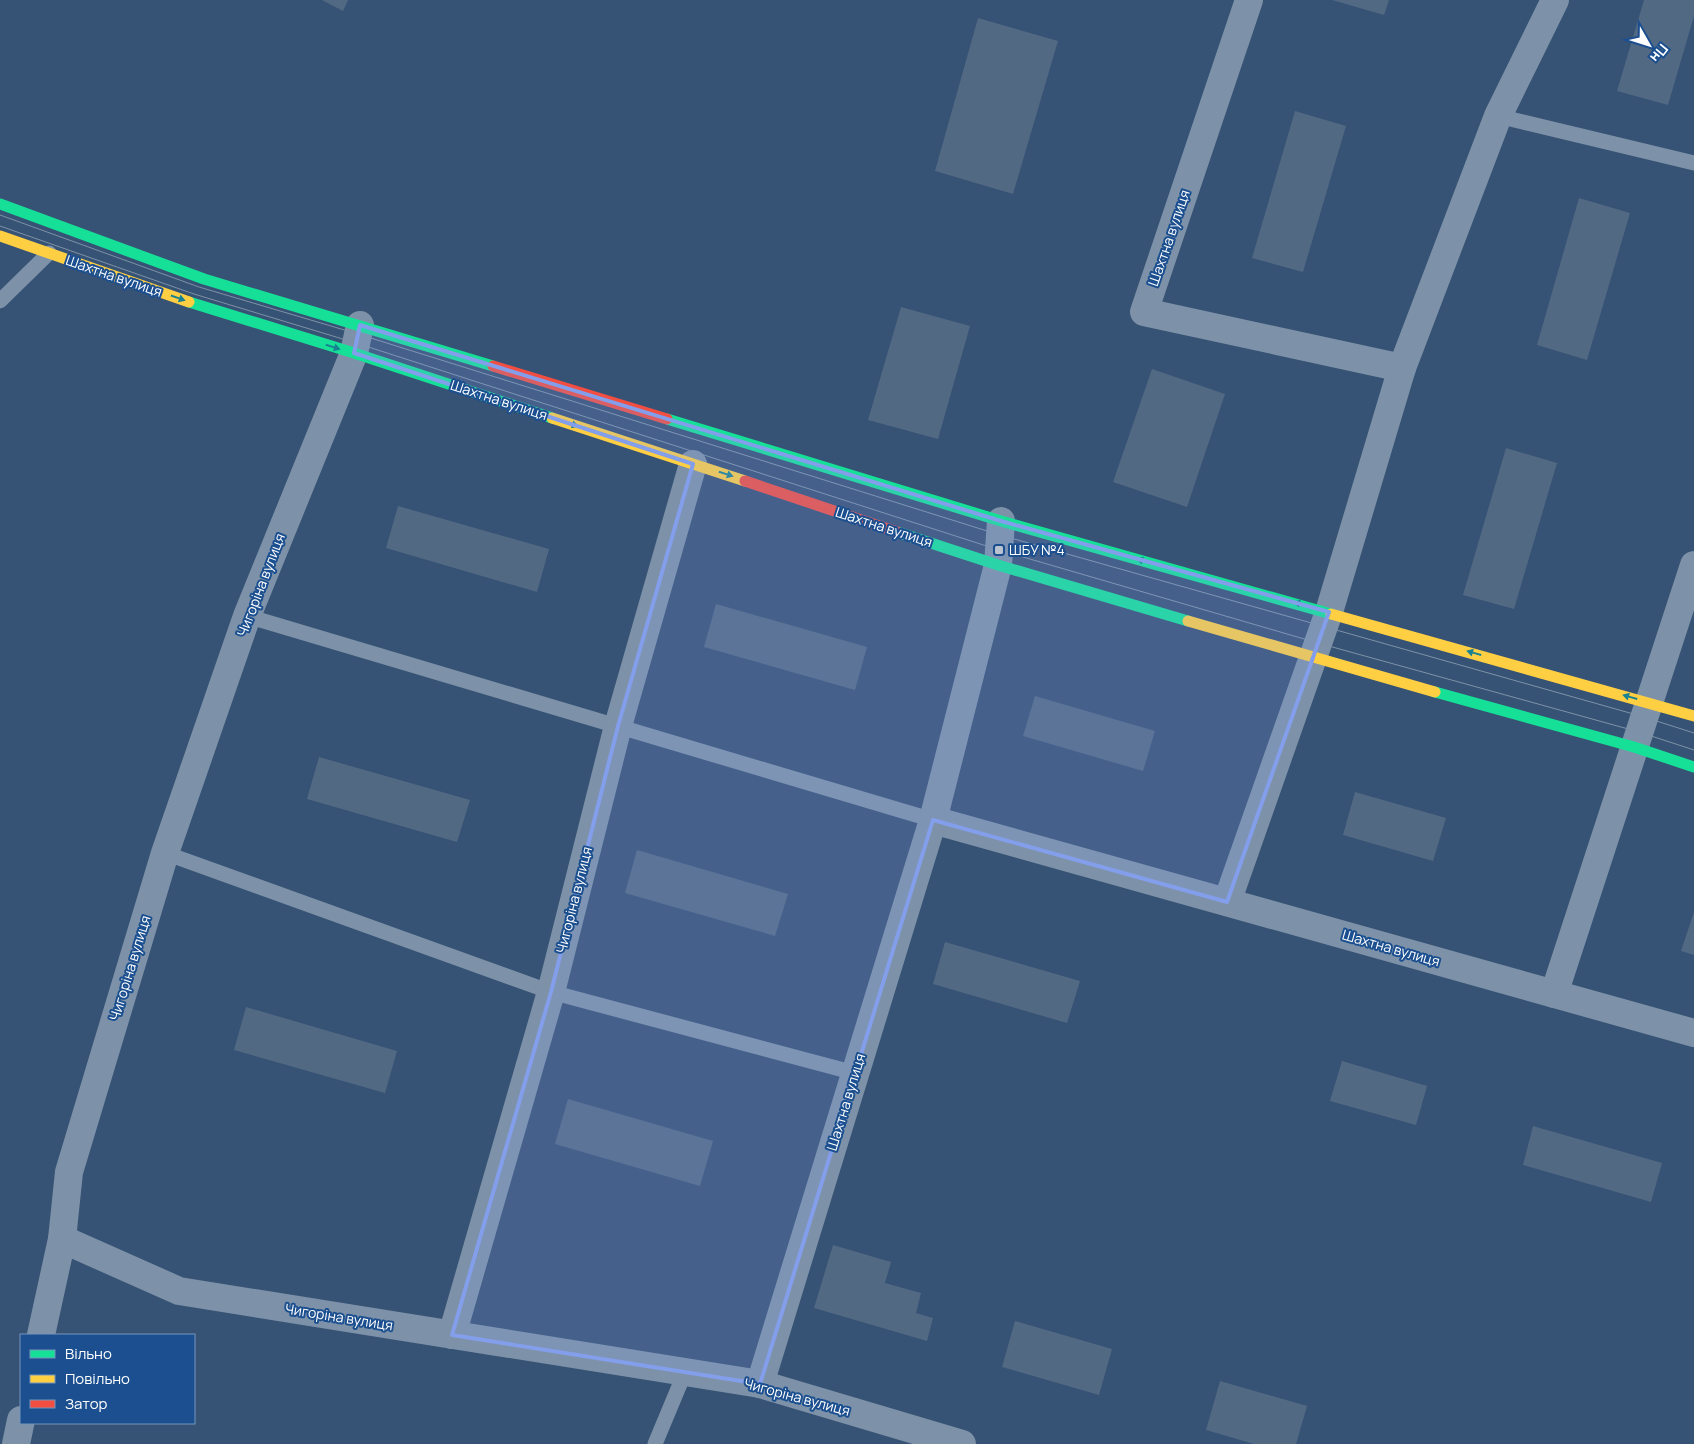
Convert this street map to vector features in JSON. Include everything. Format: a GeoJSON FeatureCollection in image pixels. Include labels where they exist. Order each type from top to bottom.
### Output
{"type":"FeatureCollection","features":[{"type":"Feature","properties":{"kind":"main road","name":"Шахтна вулиця"},"geometry":{"type":"LineString","coordinates":[[0,204],[204,279],[1002,521],[1694,716]]}},
{"type":"Feature","properties":{"kind":"main road","name":"Шахтна вулиця"},"geometry":{"type":"LineString","coordinates":[[0,236],[189,302],[354,353],[998,565],[1313,658],[1634,748],[1694,768]]}},
{"type":"Feature","properties":{"kind":"street","name":"Шахтна вулиця"},"geometry":{"type":"LineString","coordinates":[[1249,0],[1144,312],[1402,368]]}},
{"type":"Feature","properties":{"kind":"street"},"geometry":{"type":"LineString","coordinates":[[1227,902],[1329,612],[1402,368],[1498,116],[1554,0]]}},
{"type":"Feature","properties":{"kind":"street","name":"Чигоріна вулиця"},"geometry":{"type":"LineString","coordinates":[[360,325],[354,353],[247,616],[165,853],[69,1172],[62,1239],[178,1291],[760,1384],[962,1444]]}},
{"type":"Feature","properties":{"kind":"street","name":"Чигоріна вулиця"},"geometry":{"type":"LineString","coordinates":[[452,1335],[550,992],[618,726],[693,464]]}},
{"type":"Feature","properties":{"kind":"street","name":"Шахтна вулиця"},"geometry":{"type":"LineString","coordinates":[[760,1384],[932,820],[998,565],[1002,521]]}},
{"type":"Feature","properties":{"kind":"street"},"geometry":{"type":"LineString","coordinates":[[1554,994],[1694,565]]}},
{"type":"Feature","properties":{"kind":"street","name":"Шахтна вулиця"},"geometry":{"type":"LineString","coordinates":[[932,820],[1694,1033]]}},
{"type":"Feature","properties":{"kind":"street"},"geometry":{"type":"LineString","coordinates":[[40,1334],[62,1239]]}},
{"type":"Feature","properties":{"kind":"street"},"geometry":{"type":"LineString","coordinates":[[16,1444],[20,1424]]}},
{"type":"Feature","properties":{"kind":"lane"},"geometry":{"type":"LineString","coordinates":[[1498,116],[1694,163]]}},
{"type":"Feature","properties":{"kind":"lane"},"geometry":{"type":"LineString","coordinates":[[0,301],[48,253]]}},
{"type":"Feature","properties":{"kind":"lane"},"geometry":{"type":"LineString","coordinates":[[247,616],[932,820]]}},
{"type":"Feature","properties":{"kind":"lane"},"geometry":{"type":"LineString","coordinates":[[165,853],[550,992],[855,1073]]}},
{"type":"Feature","properties":{"kind":"lane"},"geometry":{"type":"LineString","coordinates":[[655,1444],[684,1372]]}},
{"type":"Feature","properties":{"kind":"highlighted area"},"geometry":{"type":"Polygon","coordinates":[[[360,325],[1001,521],[1329,612],[1227,902],[933,820],[760,1384],[452,1335],[551,992],[618,726],[693,464],[354,353],[360,325]]]}},
{"type":"Feature","properties":{"kind":"building"},"geometry":{"type":"Polygon","coordinates":[[[322,0],[348,0],[343,11],[322,0]]]}},
{"type":"Feature","properties":{"kind":"building"},"geometry":{"type":"Polygon","coordinates":[[[1332,0],[1389,0],[1384,15],[1332,0]]]}},
{"type":"Feature","properties":{"kind":"building"},"geometry":{"type":"Polygon","coordinates":[[[1644,0],[1694,0],[1694,16],[1668,105],[1617,91],[1644,0]]]}},
{"type":"Feature","properties":{"kind":"building"},"geometry":{"type":"Polygon","coordinates":[[[978,18],[1058,41],[1013,194],[935,171],[978,18]]]}},
{"type":"Feature","properties":{"kind":"building"},"geometry":{"type":"Polygon","coordinates":[[[1295,111],[1346,126],[1303,272],[1252,258],[1295,111]]]}},
{"type":"Feature","properties":{"kind":"building"},"geometry":{"type":"Polygon","coordinates":[[[1579,198],[1630,213],[1587,360],[1537,345],[1579,198]]]}},
{"type":"Feature","properties":{"kind":"building"},"geometry":{"type":"Polygon","coordinates":[[[901,307],[970,326],[938,439],[868,420],[901,307]]]}},
{"type":"Feature","properties":{"kind":"building"},"geometry":{"type":"Polygon","coordinates":[[[1152,369],[1225,394],[1187,507],[1113,482],[1152,369]]]}},
{"type":"Feature","properties":{"kind":"building"},"geometry":{"type":"Polygon","coordinates":[[[1506,448],[1557,463],[1514,609],[1463,595],[1506,448]]]}},
{"type":"Feature","properties":{"kind":"building"},"geometry":{"type":"Polygon","coordinates":[[[398,506],[549,549],[537,592],[386,548],[398,506]]]}},
{"type":"Feature","properties":{"kind":"building"},"geometry":{"type":"Polygon","coordinates":[[[716,604],[867,647],[855,690],[704,647],[716,604]]]}},
{"type":"Feature","properties":{"kind":"building"},"geometry":{"type":"Polygon","coordinates":[[[1035,696],[1155,731],[1143,771],[1023,736],[1035,696]]]}},
{"type":"Feature","properties":{"kind":"building"},"geometry":{"type":"Polygon","coordinates":[[[319,757],[470,800],[457,842],[307,799],[319,757]]]}},
{"type":"Feature","properties":{"kind":"building"},"geometry":{"type":"Polygon","coordinates":[[[1355,792],[1446,818],[1433,861],[1343,835],[1355,792]]]}},
{"type":"Feature","properties":{"kind":"building"},"geometry":{"type":"Polygon","coordinates":[[[637,850],[788,894],[775,936],[625,893],[637,850]]]}},
{"type":"Feature","properties":{"kind":"building"},"geometry":{"type":"Polygon","coordinates":[[[1694,912],[1694,955],[1681,951],[1694,912]]]}},
{"type":"Feature","properties":{"kind":"building"},"geometry":{"type":"Polygon","coordinates":[[[945,942],[1080,981],[1067,1023],[933,984],[945,942]]]}},
{"type":"Feature","properties":{"kind":"building"},"geometry":{"type":"Polygon","coordinates":[[[246,1007],[397,1051],[385,1093],[234,1050],[246,1007]]]}},
{"type":"Feature","properties":{"kind":"building"},"geometry":{"type":"Polygon","coordinates":[[[1342,1061],[1427,1086],[1416,1125],[1330,1101],[1342,1061]]]}},
{"type":"Feature","properties":{"kind":"building"},"geometry":{"type":"Polygon","coordinates":[[[568,1099],[713,1141],[700,1186],[555,1144],[568,1099]]]}},
{"type":"Feature","properties":{"kind":"building"},"geometry":{"type":"Polygon","coordinates":[[[1533,1126],[1662,1163],[1651,1202],[1523,1165],[1533,1126]]]}},
{"type":"Feature","properties":{"kind":"building"},"geometry":{"type":"Polygon","coordinates":[[[833,1245],[891,1262],[885,1283],[921,1293],[916,1313],[933,1318],[927,1341],[814,1308],[833,1245]]]}},
{"type":"Feature","properties":{"kind":"building"},"geometry":{"type":"Polygon","coordinates":[[[1015,1321],[1112,1349],[1099,1395],[1002,1367],[1015,1321]]]}},
{"type":"Feature","properties":{"kind":"building"},"geometry":{"type":"Polygon","coordinates":[[[1220,1381],[1307,1406],[1296,1444],[1254,1444],[1206,1430],[1220,1381]]]}},
{"type":"Feature","properties":{"kind":"tram line"},"geometry":{"type":"LineString","coordinates":[[0,215],[199,287],[358,334],[1000,535],[1644,717],[1694,733]]}},
{"type":"Feature","properties":{"kind":"tram line"},"geometry":{"type":"LineString","coordinates":[[0,226],[194,294],[356,343],[999,550],[1318,643],[1639,732],[1694,750]]}},
{"type":"Feature","properties":{"kind":"traffic: fast"},"geometry":{"type":"LineString","coordinates":[[0,204],[204,279],[493,366]]}},
{"type":"Feature","properties":{"kind":"traffic: fast"},"geometry":{"type":"LineString","coordinates":[[189,302],[354,353],[552,418]]}},
{"type":"Feature","properties":{"kind":"traffic: fast"},"geometry":{"type":"LineString","coordinates":[[667,419],[1001,521],[1331,614]]}},
{"type":"Feature","properties":{"kind":"traffic: fast"},"geometry":{"type":"LineString","coordinates":[[897,532],[998,565],[1188,621]]}},
{"type":"Feature","properties":{"kind":"traffic: fast"},"geometry":{"type":"LineString","coordinates":[[1435,692],[1634,747],[1694,767]]}},
{"type":"Feature","properties":{"kind":"traffic: slow"},"geometry":{"type":"LineString","coordinates":[[0,236],[189,302]]}},
{"type":"Feature","properties":{"kind":"traffic: slow"},"geometry":{"type":"LineString","coordinates":[[552,418],[745,481]]}},
{"type":"Feature","properties":{"kind":"traffic: slow"},"geometry":{"type":"LineString","coordinates":[[1331,614],[1694,716]]}},
{"type":"Feature","properties":{"kind":"traffic: slow"},"geometry":{"type":"LineString","coordinates":[[1188,621],[1435,692]]}},
{"type":"Feature","properties":{"kind":"traffic: jam"},"geometry":{"type":"LineString","coordinates":[[493,366],[667,419]]}},
{"type":"Feature","properties":{"kind":"traffic: jam"},"geometry":{"type":"LineString","coordinates":[[745,481],[897,532]]}},
{"type":"Feature","properties":{"kind":"place","name":"ШБУ №4"},"geometry":{"type":"Point","coordinates":[999,550]}}]}
